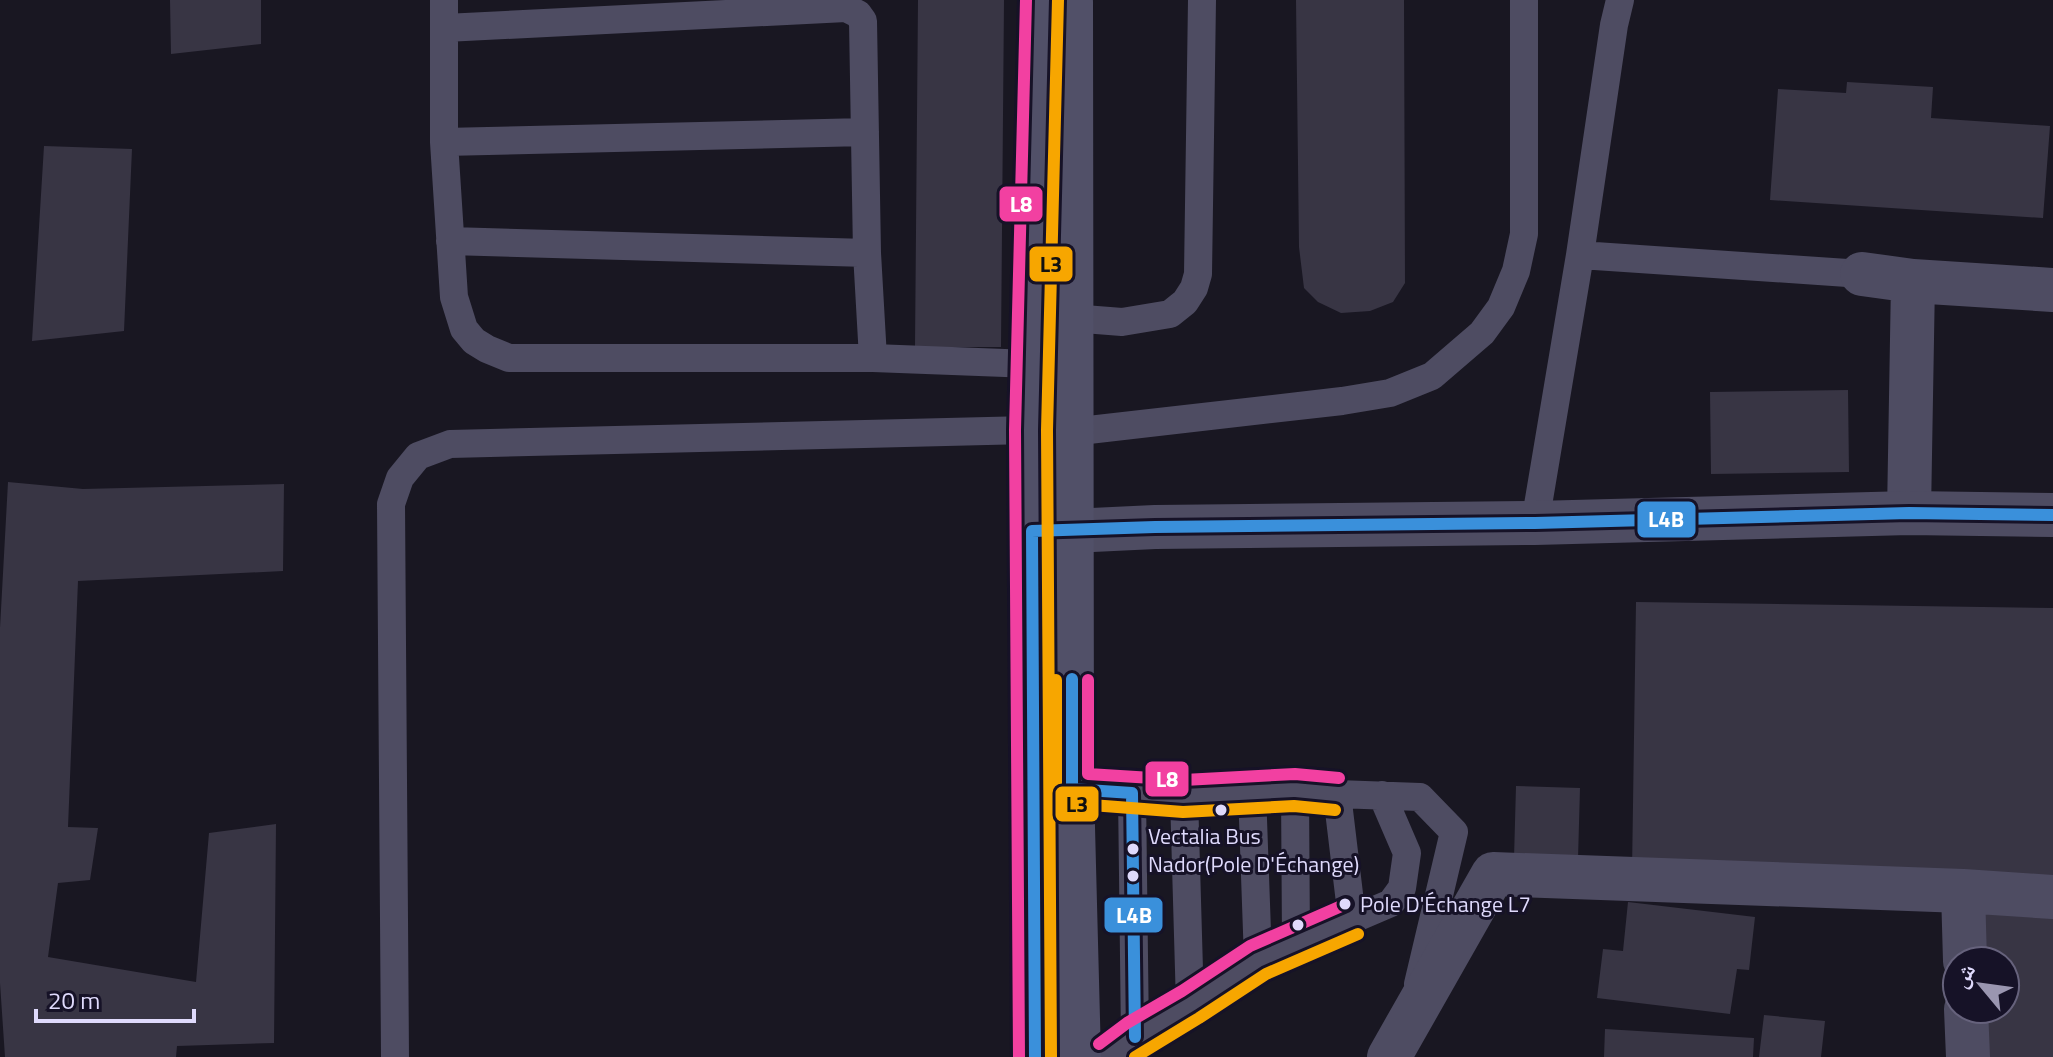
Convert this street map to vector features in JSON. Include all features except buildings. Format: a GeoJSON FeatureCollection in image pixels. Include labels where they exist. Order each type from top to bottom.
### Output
{"type":"FeatureCollection","features":[{"type":"Feature","properties":{"kind":"main road"},"geometry":{"type":"LineString","coordinates":[[1042,0],[1033,364],[1051,431]]}},
{"type":"Feature","properties":{"kind":"main road"},"geometry":{"type":"LineString","coordinates":[[1035,1057],[1052,531],[1051,431],[1071,318],[1071,0]]}},
{"type":"Feature","properties":{"kind":"main road"},"geometry":{"type":"LineString","coordinates":[[1052,531],[1072,789],[1079,1057]]}},
{"type":"Feature","properties":{"kind":"street"},"geometry":{"type":"LineString","coordinates":[[1862,274],[1913,281],[2053,290]]}},
{"type":"Feature","properties":{"kind":"street"},"geometry":{"type":"LineString","coordinates":[[1909,513],[1913,281]]}},
{"type":"Feature","properties":{"kind":"street"},"geometry":{"type":"LineString","coordinates":[[1052,531],[1909,513],[2053,515]]}},
{"type":"Feature","properties":{"kind":"street"},"geometry":{"type":"LineString","coordinates":[[1399,1040],[1493,874],[2053,897]]}},
{"type":"Feature","properties":{"kind":"street"},"geometry":{"type":"LineString","coordinates":[[1963,891],[1965,945]]}},
{"type":"Feature","properties":{"kind":"street"},"geometry":{"type":"LineString","coordinates":[[1967,1025],[1968,1057]]}},
{"type":"Feature","properties":{"kind":"lane"},"geometry":{"type":"LineString","coordinates":[[1071,318],[1122,322],[1170,314],[1185,302],[1194,288],[1198,274],[1202,0]]}},
{"type":"Feature","properties":{"kind":"lane"},"geometry":{"type":"LineString","coordinates":[[395,1057],[391,504],[400,478],[418,456],[450,444],[1051,431],[1222,415],[1390,393],[1432,376],[1482,333],[1501,307],[1516,271],[1524,234],[1524,0]]}},
{"type":"Feature","properties":{"kind":"lane"},"geometry":{"type":"LineString","coordinates":[[1535,523],[1620,0]]}},
{"type":"Feature","properties":{"kind":"lane"},"geometry":{"type":"LineString","coordinates":[[873,358],[867,253],[863,21],[858,14],[846,8],[445,14],[444,142],[454,297],[464,329],[474,341],[487,349],[509,358],[873,358],[1033,364]]}},
{"type":"Feature","properties":{"kind":"lane"},"geometry":{"type":"LineString","coordinates":[[444,142],[865,132]]}},
{"type":"Feature","properties":{"kind":"lane"},"geometry":{"type":"LineString","coordinates":[[450,241],[867,253]]}},
{"type":"Feature","properties":{"kind":"lane"},"geometry":{"type":"LineString","coordinates":[[1580,255],[1862,274]]}},
{"type":"Feature","properties":{"kind":"lane"},"geometry":{"type":"LineString","coordinates":[[1072,789],[1184,796],[1295,790],[1420,797],[1454,832],[1399,1040]]}},
{"type":"Feature","properties":{"kind":"lane"},"geometry":{"type":"LineString","coordinates":[[1295,790],[1296,943]]}},
{"type":"Feature","properties":{"kind":"lane"},"geometry":{"type":"LineString","coordinates":[[1252,791],[1258,960]]}},
{"type":"Feature","properties":{"kind":"lane"},"geometry":{"type":"LineString","coordinates":[[1132,793],[1135,1037]]}},
{"type":"Feature","properties":{"kind":"lane"},"geometry":{"type":"LineString","coordinates":[[1337,794],[1352,919]]}},
{"type":"Feature","properties":{"kind":"lane"},"geometry":{"type":"LineString","coordinates":[[1109,1057],[1135,1037],[1258,960],[1391,903],[1402,888],[1407,853],[1382,795]]}},
{"type":"Feature","properties":{"kind":"lane"},"geometry":{"type":"LineString","coordinates":[[1184,796],[1190,1005]]}},
{"type":"Feature","properties":{"kind":"transit line","name":"L8"},"geometry":{"type":"LineString","coordinates":[[1019,1057],[1015,430],[1026,0]]}},
{"type":"Feature","properties":{"kind":"transit line","name":"L3"},"geometry":{"type":"LineString","coordinates":[[1051,1057],[1047,430],[1058,0]]}},
{"type":"Feature","properties":{"kind":"transit line","name":"L4B"},"geometry":{"type":"LineString","coordinates":[[1035,1057],[1032,531],[1909,513],[2053,515]]}},
{"type":"Feature","properties":{"kind":"transit line","name":"L4B"},"geometry":{"type":"LineString","coordinates":[[1072,679],[1072,789],[1132,793]]}},
{"type":"Feature","properties":{"kind":"transit line","name":"L3"},"geometry":{"type":"LineString","coordinates":[[1056,680],[1056,791],[1065,803],[1183,812],[1294,806],[1335,810]]}},
{"type":"Feature","properties":{"kind":"transit line","name":"L8"},"geometry":{"type":"LineString","coordinates":[[1088,680],[1088,774],[1184,780],[1295,774],[1339,778]]}},
{"type":"Feature","properties":{"kind":"transit line","name":"L4B"},"geometry":{"type":"LineString","coordinates":[[1132,793],[1135,1037]]}},
{"type":"Feature","properties":{"kind":"transit line","name":"L8"},"geometry":{"type":"LineString","coordinates":[[1099,1044],[1250,946],[1346,904]]}},
{"type":"Feature","properties":{"kind":"transit line","name":"L3"},"geometry":{"type":"LineString","coordinates":[[1135,1057],[1266,974],[1358,934]]}},
{"type":"Feature","properties":{"kind":"place","name":"Vectalia Bus Nador(Pole D'Échange)"},"geometry":{"type":"Point","coordinates":[1133,849]}},
{"type":"Feature","properties":{"kind":"place","name":"Pole D'Échange L7"},"geometry":{"type":"Point","coordinates":[1345,904]}}]}
